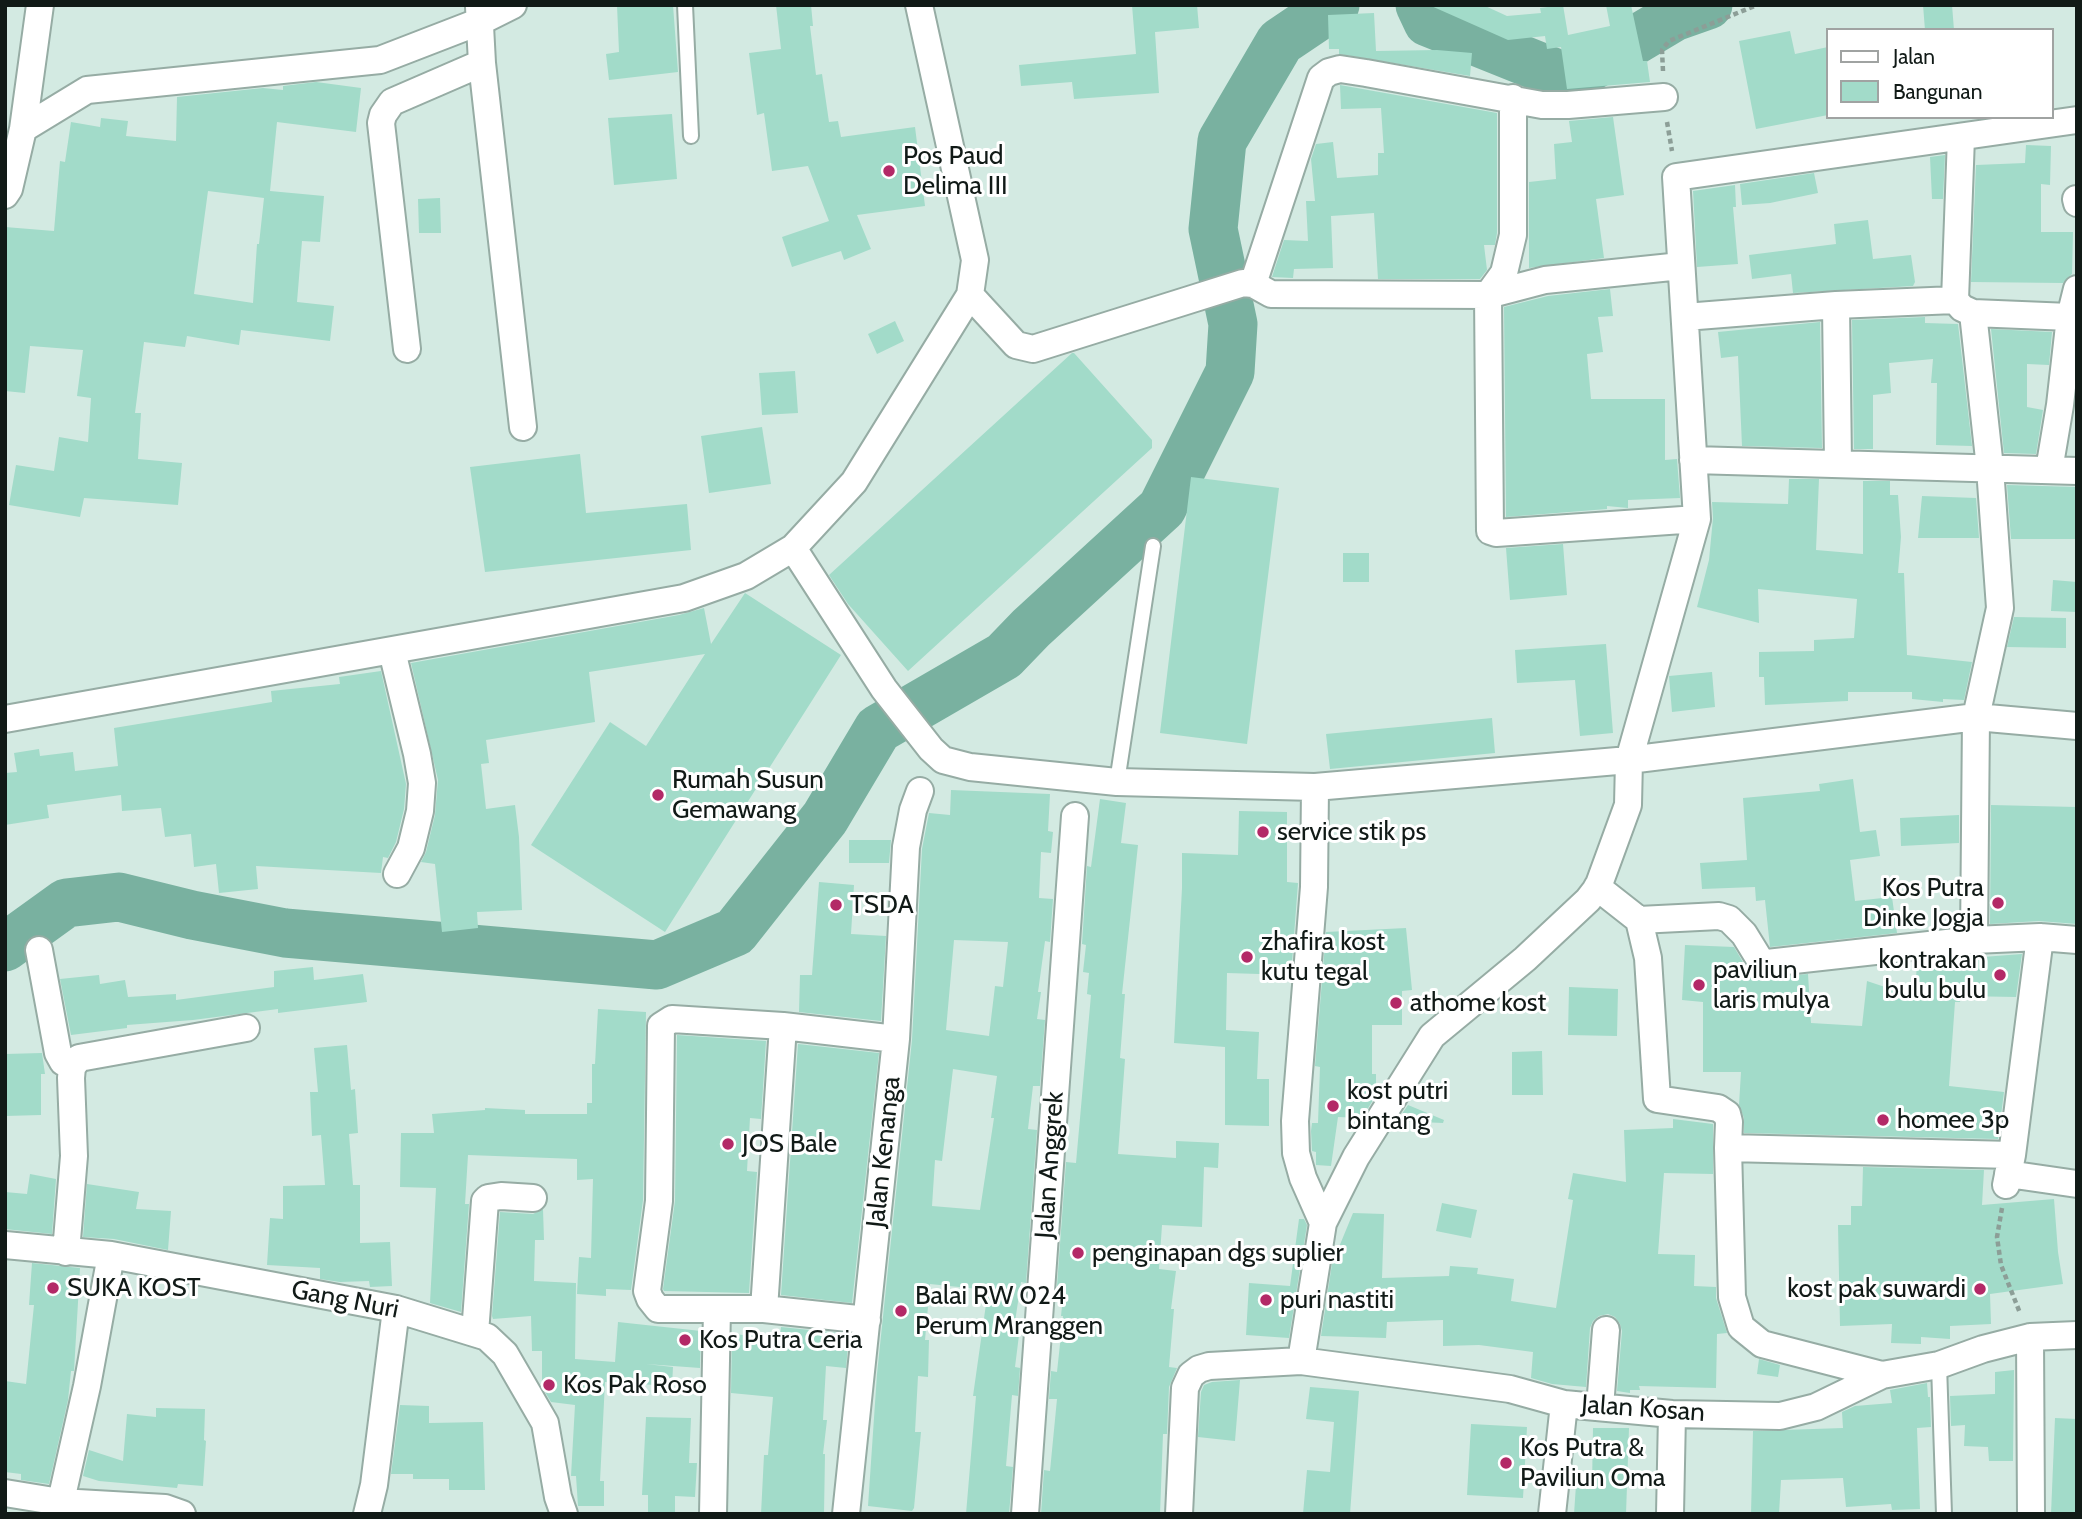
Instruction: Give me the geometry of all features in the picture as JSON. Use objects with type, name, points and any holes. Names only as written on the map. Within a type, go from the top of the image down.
[{"type":"street","points":[[5,195],[9,189],[23,129],[40,5]]},
{"type":"street","points":[[23,129],[87,90],[380,60],[480,13],[513,5]]},
{"type":"street","points":[[5,719],[684,598],[746,576],[793,548],[854,482],[970,295],[975,260],[919,5]]},
{"type":"street","points":[[480,13],[482,63],[523,427]]},
{"type":"street","points":[[407,349],[381,123],[383,115],[392,102],[482,63]]},
{"type":"street","points":[[1246,284],[1321,78],[1329,72],[1340,69],[1542,105],[1664,97]]},
{"type":"street","points":[[1513,98],[1513,235],[1504,273],[1488,295],[1490,531],[1496,533],[1697,519]]},
{"type":"street","points":[[1301,1361],[1322,1223],[1356,1157],[1432,1035],[1525,959],[1588,900],[1597,887],[1628,805],[1629,760],[1697,519],[1676,177],[2077,120]]},
{"type":"street","points":[[1961,136],[1964,306],[1990,468],[2000,608],[1976,717],[1975,940]]},
{"type":"street","points":[[970,295],[1016,345],[1034,349],[1199,296],[1246,284],[1272,295],[1488,295],[1545,280],[1681,266]]},
{"type":"street","points":[[2049,470],[2070,317],[2077,289]]},
{"type":"street","points":[[1836,305],[1838,464]]},
{"type":"street","points":[[1685,317],[1836,305],[1964,306],[2070,317]]},
{"type":"street","points":[[1693,460],[2077,471]]},
{"type":"street","points":[[793,548],[884,689],[931,748],[943,760],[970,767],[1117,782],[1315,787],[1629,760],[1976,717],[2077,726]]},
{"type":"street","points":[[392,651],[418,754],[422,783],[420,811],[411,848],[397,874]]},
{"type":"street","points":[[1315,787],[1314,887],[1295,1121],[1296,1153],[1303,1178],[1322,1223]]},
{"type":"street","name":"Jalan Kenanga","points":[[846,1514],[896,1038],[906,847],[913,810],[920,792]]},
{"type":"street","name":"Jalan Anggrek","points":[[1025,1514],[1075,816]]},
{"type":"street","points":[[1597,887],[1639,920],[1648,958],[1657,1099],[1718,1108],[1727,1114],[1732,1297],[1741,1327],[1762,1344],[1882,1375]]},
{"type":"street","points":[[1639,920],[1718,916],[1729,919],[1744,934],[1759,960],[1767,963],[1975,940],[2040,937],[2077,940]]},
{"type":"street","points":[[2008,1171],[2040,937]]},
{"type":"street","points":[[39,950],[58,1053],[63,1062],[72,1067]]},
{"type":"street","points":[[867,1320],[764,1309],[658,1309],[650,1299],[647,1291],[659,1201],[661,1026],[672,1019],[783,1026],[896,1038]]},
{"type":"street","points":[[764,1309],[783,1026]]},
{"type":"street","points":[[66,1252],[74,1156],[72,1067],[79,1058],[246,1028]]},
{"type":"street","points":[[1728,1148],[2008,1171],[2077,1184]]},
{"type":"street","points":[[475,1333],[485,1201],[501,1196],[533,1198]]},
{"type":"street","name":"Gang Nuri","points":[[5,1245],[111,1255],[396,1309],[487,1337],[505,1354],[545,1423],[558,1497],[564,1514]]},
{"type":"street","points":[[60,1508],[87,1386],[111,1255]]},
{"type":"street","points":[[367,1514],[374,1485],[396,1309]]},
{"type":"street","points":[[713,1514],[717,1309]]},
{"type":"street","points":[[1600,1407],[1606,1330]]},
{"type":"street","name":"Jalan Kosan","points":[[1179,1514],[1185,1388],[1191,1375],[1209,1366],[1301,1361],[1510,1389],[1564,1404],[1672,1414],[1780,1416],[1816,1407],[1882,1375],[1939,1365],[1983,1349],[2030,1337],[2077,1335]]},
{"type":"street","points":[[2030,1337],[2031,1514]]},
{"type":"street","points":[[1552,1514],[1564,1404]]},
{"type":"street","points":[[1670,1514],[1672,1414]]},
{"type":"street","points":[[5,1493],[60,1508],[165,1508],[182,1514]]},
{"type":"lane","points":[[685,5],[691,136]]},
{"type":"lane","points":[[1117,782],[1153,546]]},
{"type":"lane","points":[[1939,1365],[1944,1514]]},
{"type":"path","points":[[1676,177],[1664,97],[1664,45],[1757,5]]},
{"type":"path","points":[[2008,1171],[1997,1237],[2000,1265],[2030,1337]]},
{"type":"building","points":[[617,5],[673,5],[678,72],[609,80],[606,54],[619,52]]},
{"type":"building","points":[[776,5],[811,5],[813,26],[810,26],[816,75],[822,74],[829,122],[838,121],[841,137],[915,127],[925,206],[857,215],[871,249],[844,260],[841,251],[792,267],[782,237],[829,221],[808,166],[772,171],[764,113],[757,115],[749,53],[781,49]]},
{"type":"building","points":[[1132,5],[1197,5],[1199,28],[1155,32],[1159,93],[1074,99],[1072,82],[1021,86],[1019,65],[1136,54]]},
{"type":"building","points":[[1429,5],[1483,5],[1507,16],[1541,13],[1540,8],[1563,5],[1568,35],[1610,26],[1606,5],[1631,5],[1643,61],[1647,61],[1650,82],[1567,89],[1561,47],[1547,49],[1545,36],[1508,40]]},
{"type":"building","points":[[1923,5],[1952,5],[1954,28],[1925,28]]},
{"type":"building","points":[[1374,13],[1376,51],[1437,50],[1472,53],[1470,76],[1339,54],[1339,49],[1329,49],[1328,15]]},
{"type":"building","points":[[1790,31],[1795,54],[1826,47],[1826,115],[1756,129],[1739,41]]},
{"type":"building","points":[[316,82],[361,88],[356,132],[277,122],[270,191],[324,196],[320,242],[302,241],[297,302],[334,306],[330,341],[241,330],[239,345],[187,336],[185,347],[144,342],[135,413],[141,413],[138,459],[182,463],[178,505],[84,498],[80,517],[9,505],[16,465],[54,471],[59,437],[88,442],[91,398],[77,396],[83,350],[30,346],[25,393],[5,391],[5,227],[54,231],[60,161],[65,162],[71,122],[100,127],[101,118],[128,121],[126,136],[176,141],[177,97],[263,88],[283,90],[283,86]],"holes":[[[208,191],[264,198],[257,244],[253,303],[194,294]]]},
{"type":"building","points":[[1340,85],[1497,113],[1497,233],[1495,245],[1484,245],[1487,270],[1480,279],[1378,279],[1374,213],[1331,216],[1333,268],[1294,269],[1293,278],[1272,277],[1284,240],[1308,241],[1306,201],[1315,201],[1311,159],[1316,144],[1333,142],[1337,178],[1378,175],[1378,153],[1384,153],[1381,108],[1341,109]]},
{"type":"building","points":[[672,114],[677,179],[614,185],[608,118]]},
{"type":"building","points":[[1613,117],[1624,195],[1596,199],[1604,258],[1529,268],[1529,182],[1556,179],[1554,144],[1572,142],[1569,121]]},
{"type":"building","points":[[2026,145],[2051,146],[2050,185],[2041,184],[2041,232],[2073,232],[2072,274],[2063,283],[1971,282],[1976,165],[2025,163]]},
{"type":"building","points":[[1945,155],[1943,199],[1932,199],[1930,157]]},
{"type":"building","points":[[1814,173],[1818,193],[1770,203],[1742,205],[1740,184]]},
{"type":"building","points":[[1735,185],[1736,207],[1733,207],[1738,264],[1697,267],[1693,191]]},
{"type":"building","points":[[440,198],[441,233],[419,233],[418,199]]},
{"type":"building","points":[[1868,220],[1873,259],[1911,255],[1915,282],[1913,286],[1793,293],[1791,274],[1752,279],[1749,255],[1836,244],[1834,224]]},
{"type":"building","points":[[1610,289],[1613,316],[1598,317],[1603,352],[1587,354],[1591,399],[1665,399],[1665,460],[1677,459],[1680,498],[1628,500],[1628,508],[1607,506],[1607,509],[1506,517],[1504,307],[1548,296]]},
{"type":"building","points":[[1925,317],[1925,323],[1958,324],[1972,446],[1936,445],[1937,383],[1931,383],[1933,359],[1889,363],[1891,393],[1873,395],[1873,449],[1854,449],[1852,320]]},
{"type":"building","points":[[895,321],[904,341],[877,354],[868,334]]},
{"type":"building","points":[[1820,322],[1822,448],[1742,446],[1738,356],[1721,358],[1718,332]]},
{"type":"building","points":[[1991,329],[2052,332],[2049,365],[2027,364],[2027,407],[2043,410],[2036,454],[2004,453]]},
{"type":"building","points":[[1072,353],[1152,440],[1152,448],[908,671],[848,604],[829,575]]},
{"type":"building","points":[[795,371],[798,413],[762,415],[759,373]]},
{"type":"building","points":[[762,427],[771,484],[709,493],[701,436]]},
{"type":"building","points":[[580,454],[586,513],[687,504],[691,550],[485,572],[470,467]]},
{"type":"building","points":[[1191,477],[1279,488],[1247,744],[1160,733]]},
{"type":"building","points":[[1789,479],[1819,479],[1816,550],[1863,554],[1863,481],[1890,481],[1890,495],[1898,495],[1901,537],[1898,573],[1904,573],[1907,655],[1972,662],[1964,700],[1943,699],[1943,702],[1912,699],[1912,692],[1848,692],[1848,701],[1765,705],[1764,677],[1759,677],[1759,652],[1814,651],[1814,640],[1854,638],[1857,599],[1758,589],[1759,623],[1697,607],[1709,560],[1712,502],[1788,504]]},
{"type":"building","points":[[2007,485],[2077,487],[2077,539],[2011,539]]},
{"type":"building","points":[[1922,496],[1976,498],[1979,538],[1918,538]]},
{"type":"building","points":[[1563,544],[1567,595],[1510,600],[1506,548]]},
{"type":"building","points":[[1343,553],[1369,553],[1369,582],[1343,582]]},
{"type":"building","points":[[2053,580],[2077,582],[2077,612],[2051,611]]},
{"type":"building","points":[[745,593],[841,655],[665,932],[531,845],[610,722],[646,746],[705,654],[589,672],[595,722],[486,740],[489,763],[481,764],[486,809],[515,805],[522,910],[477,912],[478,928],[442,932],[435,864],[421,862],[435,815],[438,780],[411,663],[679,615],[704,608],[711,644]]},
{"type":"building","points":[[2014,617],[2066,618],[2066,648],[2007,647]]},
{"type":"building","points":[[1606,644],[1613,733],[1580,736],[1575,680],[1517,683],[1515,650]]},
{"type":"building","points":[[381,671],[406,784],[404,809],[396,842],[388,858],[383,857],[381,873],[256,866],[258,889],[219,893],[216,864],[194,867],[191,834],[165,837],[161,808],[122,811],[121,795],[47,805],[49,818],[5,825],[5,773],[17,772],[14,753],[39,749],[40,756],[73,752],[75,771],[118,766],[114,728],[272,702],[271,691],[340,684],[339,677]]},
{"type":"building","points":[[1712,672],[1715,707],[1672,712],[1669,676]]},
{"type":"building","points":[[1492,718],[1495,753],[1330,769],[1326,734]]},
{"type":"building","points":[[1853,779],[1860,832],[1876,830],[1880,856],[1850,860],[1855,901],[1892,897],[1897,933],[1770,947],[1765,900],[1756,901],[1755,887],[1702,889],[1700,863],[1747,860],[1743,798],[1820,791],[1819,784]]},
{"type":"building","points":[[951,790],[1050,794],[1048,831],[1053,832],[1051,853],[1041,852],[1039,898],[1053,899],[1050,942],[1045,941],[1038,992],[1041,992],[1037,1019],[1045,1020],[1040,1086],[1033,1086],[1028,1129],[1037,1130],[1026,1283],[1021,1282],[1013,1335],[1019,1335],[1015,1367],[1020,1368],[1018,1396],[1012,1395],[1006,1466],[1013,1467],[1009,1514],[966,1514],[976,1396],[973,1396],[988,1290],[930,1284],[925,1340],[929,1340],[928,1377],[918,1376],[915,1432],[921,1432],[914,1508],[912,1511],[868,1506],[877,1374],[912,1040],[922,849],[929,813],[950,815]],"holes":[[[954,940],[1008,942],[1003,987],[995,986],[989,1036],[946,1030]],[[953,1069],[997,1076],[991,1118],[994,1118],[980,1210],[932,1206],[935,1160],[942,1161]]]},
{"type":"building","points":[[1100,799],[1126,803],[1121,843],[1138,845],[1122,994],[1125,994],[1120,1058],[1125,1059],[1118,1154],[1176,1158],[1176,1141],[1219,1143],[1218,1168],[1204,1167],[1202,1227],[1162,1225],[1159,1269],[1176,1271],[1171,1309],[1174,1309],[1169,1367],[1177,1368],[1169,1387],[1167,1434],[1163,1434],[1160,1514],[1041,1514],[1044,1470],[1050,1471],[1057,1399],[1049,1399],[1051,1371],[1057,1372],[1063,1316],[1064,1287],[1057,1286],[1066,1162],[1076,1163],[1091,995],[1087,994],[1089,973],[1083,972],[1086,945],[1082,944],[1087,866],[1091,867]]},
{"type":"building","points":[[1991,805],[2077,807],[2077,924],[2039,921],[1990,924]]},
{"type":"building","points":[[1239,811],[1287,812],[1287,882],[1298,883],[1291,975],[1227,973],[1226,1030],[1259,1032],[1257,1079],[1269,1079],[1269,1126],[1225,1125],[1225,1047],[1174,1043],[1182,853],[1238,855]]},
{"type":"building","points":[[1959,815],[1959,843],[1901,846],[1900,818]]},
{"type":"building","points":[[849,840],[891,840],[889,863],[849,863]]},
{"type":"building","points":[[819,882],[854,885],[851,934],[886,936],[881,1021],[799,1012],[800,975],[812,975]]},
{"type":"building","points":[[1406,928],[1412,990],[1402,991],[1402,1025],[1372,1025],[1372,1074],[1376,1074],[1378,1092],[1362,1118],[1338,1117],[1331,1166],[1316,1165],[1311,1131],[1312,1123],[1318,1123],[1320,1067],[1315,1066],[1326,932]]},
{"type":"building","points":[[1685,945],[1734,947],[1747,969],[1761,978],[1808,974],[1811,1023],[1862,1026],[1867,981],[1915,997],[1917,962],[2022,954],[2016,997],[1961,996],[1960,1002],[1955,1002],[1949,1086],[2004,1092],[1998,1139],[1744,1133],[1744,1118],[1739,1105],[1741,1072],[1703,1072],[1703,1002],[1682,1000]]},
{"type":"building","points":[[313,967],[314,980],[363,974],[367,1002],[278,1013],[278,1009],[127,1025],[127,1028],[71,1035],[60,979],[99,975],[100,984],[125,980],[128,997],[176,994],[176,1000],[274,987],[274,971]]},
{"type":"building","points":[[1569,987],[1618,989],[1617,1036],[1568,1035]]},
{"type":"building","points":[[598,1009],[646,1012],[643,1200],[631,1290],[606,1289],[606,1296],[577,1294],[579,1257],[591,1258],[593,1179],[577,1180],[577,1159],[468,1155],[465,1204],[469,1204],[461,1312],[430,1303],[436,1188],[400,1187],[401,1133],[434,1133],[432,1114],[485,1108],[525,1110],[525,1114],[587,1114],[587,1103],[592,1103],[592,1064],[595,1064]]},
{"type":"building","points":[[677,1035],[766,1041],[761,1119],[750,1118],[747,1171],[757,1172],[749,1293],[663,1289],[675,1201]]},
{"type":"building","points":[[798,1044],[879,1053],[852,1303],[781,1295]]},
{"type":"building","points":[[347,1045],[351,1090],[355,1089],[358,1133],[349,1134],[353,1185],[360,1185],[360,1243],[390,1242],[392,1286],[370,1287],[369,1281],[340,1282],[320,1279],[320,1268],[267,1265],[270,1218],[283,1219],[283,1186],[325,1185],[321,1135],[312,1136],[310,1092],[318,1092],[314,1048]]},
{"type":"building","points":[[1542,1051],[1543,1095],[1512,1095],[1512,1052]]},
{"type":"building","points":[[42,1053],[45,1074],[41,1074],[41,1115],[5,1116],[5,1054]]},
{"type":"building","points":[[1408,1105],[1444,1120],[1443,1123],[1397,1121]]},
{"type":"building","points":[[1673,1119],[1713,1124],[1713,1174],[1664,1173],[1658,1254],[1695,1255],[1694,1286],[1716,1287],[1716,1298],[1727,1333],[1717,1334],[1716,1388],[1639,1386],[1640,1390],[1630,1390],[1630,1393],[1617,1391],[1622,1331],[1615,1317],[1608,1314],[1599,1316],[1590,1328],[1586,1387],[1552,1384],[1531,1378],[1533,1352],[1479,1345],[1443,1346],[1443,1320],[1387,1322],[1386,1338],[1321,1336],[1332,1264],[1353,1213],[1384,1214],[1382,1278],[1449,1276],[1450,1266],[1478,1268],[1477,1274],[1514,1279],[1511,1301],[1556,1308],[1573,1200],[1568,1199],[1573,1173],[1626,1182],[1624,1130],[1673,1128]]},
{"type":"building","points":[[1863,1167],[1984,1170],[1982,1205],[2054,1199],[2063,1284],[1990,1294],[1991,1324],[1950,1326],[1950,1339],[1921,1337],[1921,1344],[1891,1343],[1892,1324],[1840,1326],[1838,1225],[1851,1225],[1851,1206],[1862,1206]]},
{"type":"building","points":[[30,1174],[56,1179],[52,1234],[5,1229],[5,1192],[27,1194]]},
{"type":"building","points":[[87,1184],[139,1192],[136,1209],[171,1211],[168,1250],[114,1239],[83,1237]]},
{"type":"building","points":[[1442,1203],[1477,1210],[1471,1238],[1436,1231]]},
{"type":"building","points":[[543,1209],[544,1240],[535,1240],[534,1281],[576,1283],[575,1359],[615,1362],[618,1322],[701,1331],[700,1368],[646,1364],[673,1367],[672,1386],[605,1382],[600,1481],[604,1481],[604,1506],[578,1506],[576,1476],[571,1476],[575,1405],[551,1402],[542,1387],[542,1351],[532,1351],[531,1316],[493,1319],[492,1316],[500,1212],[533,1214]]},
{"type":"building","name":"puri nastiti","points":[[1299,1219],[1304,1219],[1307,1225],[1289,1338],[1246,1335],[1249,1283],[1290,1286]]},
{"type":"building","points":[[32,1263],[80,1268],[74,1371],[71,1371],[68,1400],[49,1484],[21,1480],[21,1474],[5,1472],[5,1381],[26,1384],[34,1305],[29,1305]]},
{"type":"building","points":[[781,1327],[849,1334],[846,1368],[826,1366],[823,1420],[827,1420],[823,1454],[824,1514],[761,1514],[764,1455],[768,1455],[773,1397],[731,1393],[732,1334],[780,1338]]},
{"type":"building","points":[[1759,1359],[1780,1365],[1778,1377],[1757,1374]]},
{"type":"building","points":[[2014,1370],[2013,1461],[1989,1461],[1988,1447],[1964,1446],[1965,1425],[1951,1426],[1950,1396],[1995,1394],[1995,1372]]},
{"type":"building","points":[[1240,1380],[1235,1441],[1198,1437],[1201,1392],[1204,1385]]},
{"type":"building","points":[[1927,1383],[1931,1427],[1917,1428],[1920,1509],[1892,1510],[1891,1504],[1846,1507],[1843,1478],[1781,1480],[1779,1514],[1751,1514],[1753,1431],[1843,1428],[1842,1412],[1855,1406],[1892,1403],[1890,1390]]},
{"type":"building","points":[[1310,1387],[1359,1391],[1350,1514],[1303,1514],[1307,1470],[1330,1472],[1334,1422],[1306,1419]]},
{"type":"building","points":[[400,1405],[429,1406],[429,1423],[483,1422],[485,1490],[449,1490],[449,1479],[413,1479],[413,1474],[391,1474]]},
{"type":"building","points":[[156,1408],[205,1409],[203,1486],[178,1484],[177,1488],[99,1481],[83,1476],[89,1450],[123,1461],[127,1414],[156,1417]]},
{"type":"building","points":[[646,1417],[691,1418],[689,1463],[697,1463],[695,1497],[675,1496],[675,1514],[648,1514],[648,1495],[642,1495]]},
{"type":"building","points":[[2055,1418],[2077,1419],[2075,1514],[2051,1514]]},
{"type":"building","points":[[1471,1424],[1527,1427],[1523,1498],[1467,1495]]},
{"type":"building","points":[[1593,1428],[1629,1428],[1626,1514],[1574,1514],[1576,1485],[1592,1486]]},
{"type":"waterway","points":[[5,947],[66,903],[119,897],[192,915],[285,933],[657,965],[735,932],[825,818],[878,729],[1004,656],[1162,508],[1230,372],[1233,324],[1213,229],[1222,141],[1280,42],[1335,5]]},
{"type":"waterway","points":[[1420,5],[1428,22],[1570,79],[1674,17],[1708,5]]},
{"type":"place","name":"Pos Paud Delima III","points":[[889,171]]},
{"type":"place","name":"Rumah Susun Gemawang","points":[[658,795]]},
{"type":"place","name":"service stik ps","points":[[1263,832]]},
{"type":"place","name":"Kos Putra Dinke Jogja","points":[[1998,903]]},
{"type":"place","name":"TSDA","points":[[836,905]]},
{"type":"place","name":"zhafira kost kutu tegal","points":[[1247,957]]},
{"type":"place","name":"kontrakan bulu bulu","points":[[2000,975]]},
{"type":"place","name":"paviliun laris mulya","points":[[1699,985]]},
{"type":"place","name":"athome kost","points":[[1396,1003]]},
{"type":"place","name":"kost putri bintang","points":[[1333,1106]]},
{"type":"place","name":"homee 3p","points":[[1883,1120]]},
{"type":"place","name":"JOS Bale","points":[[728,1144]]},
{"type":"place","name":"penginapan dgs suplier","points":[[1078,1253]]},
{"type":"place","name":"SUKA KOST","points":[[53,1288]]},
{"type":"place","name":"kost pak suwardi","points":[[1980,1289]]},
{"type":"place","name":"puri nastiti","points":[[1266,1300]]},
{"type":"place","name":"Balai RW 024 Perum Mranggen","points":[[901,1311]]},
{"type":"place","name":"Kos Putra Ceria","points":[[685,1340]]},
{"type":"place","name":"Kos Pak Roso","points":[[549,1385]]},
{"type":"place","name":"Kos Putra & Paviliun Oma","points":[[1506,1463]]}]
